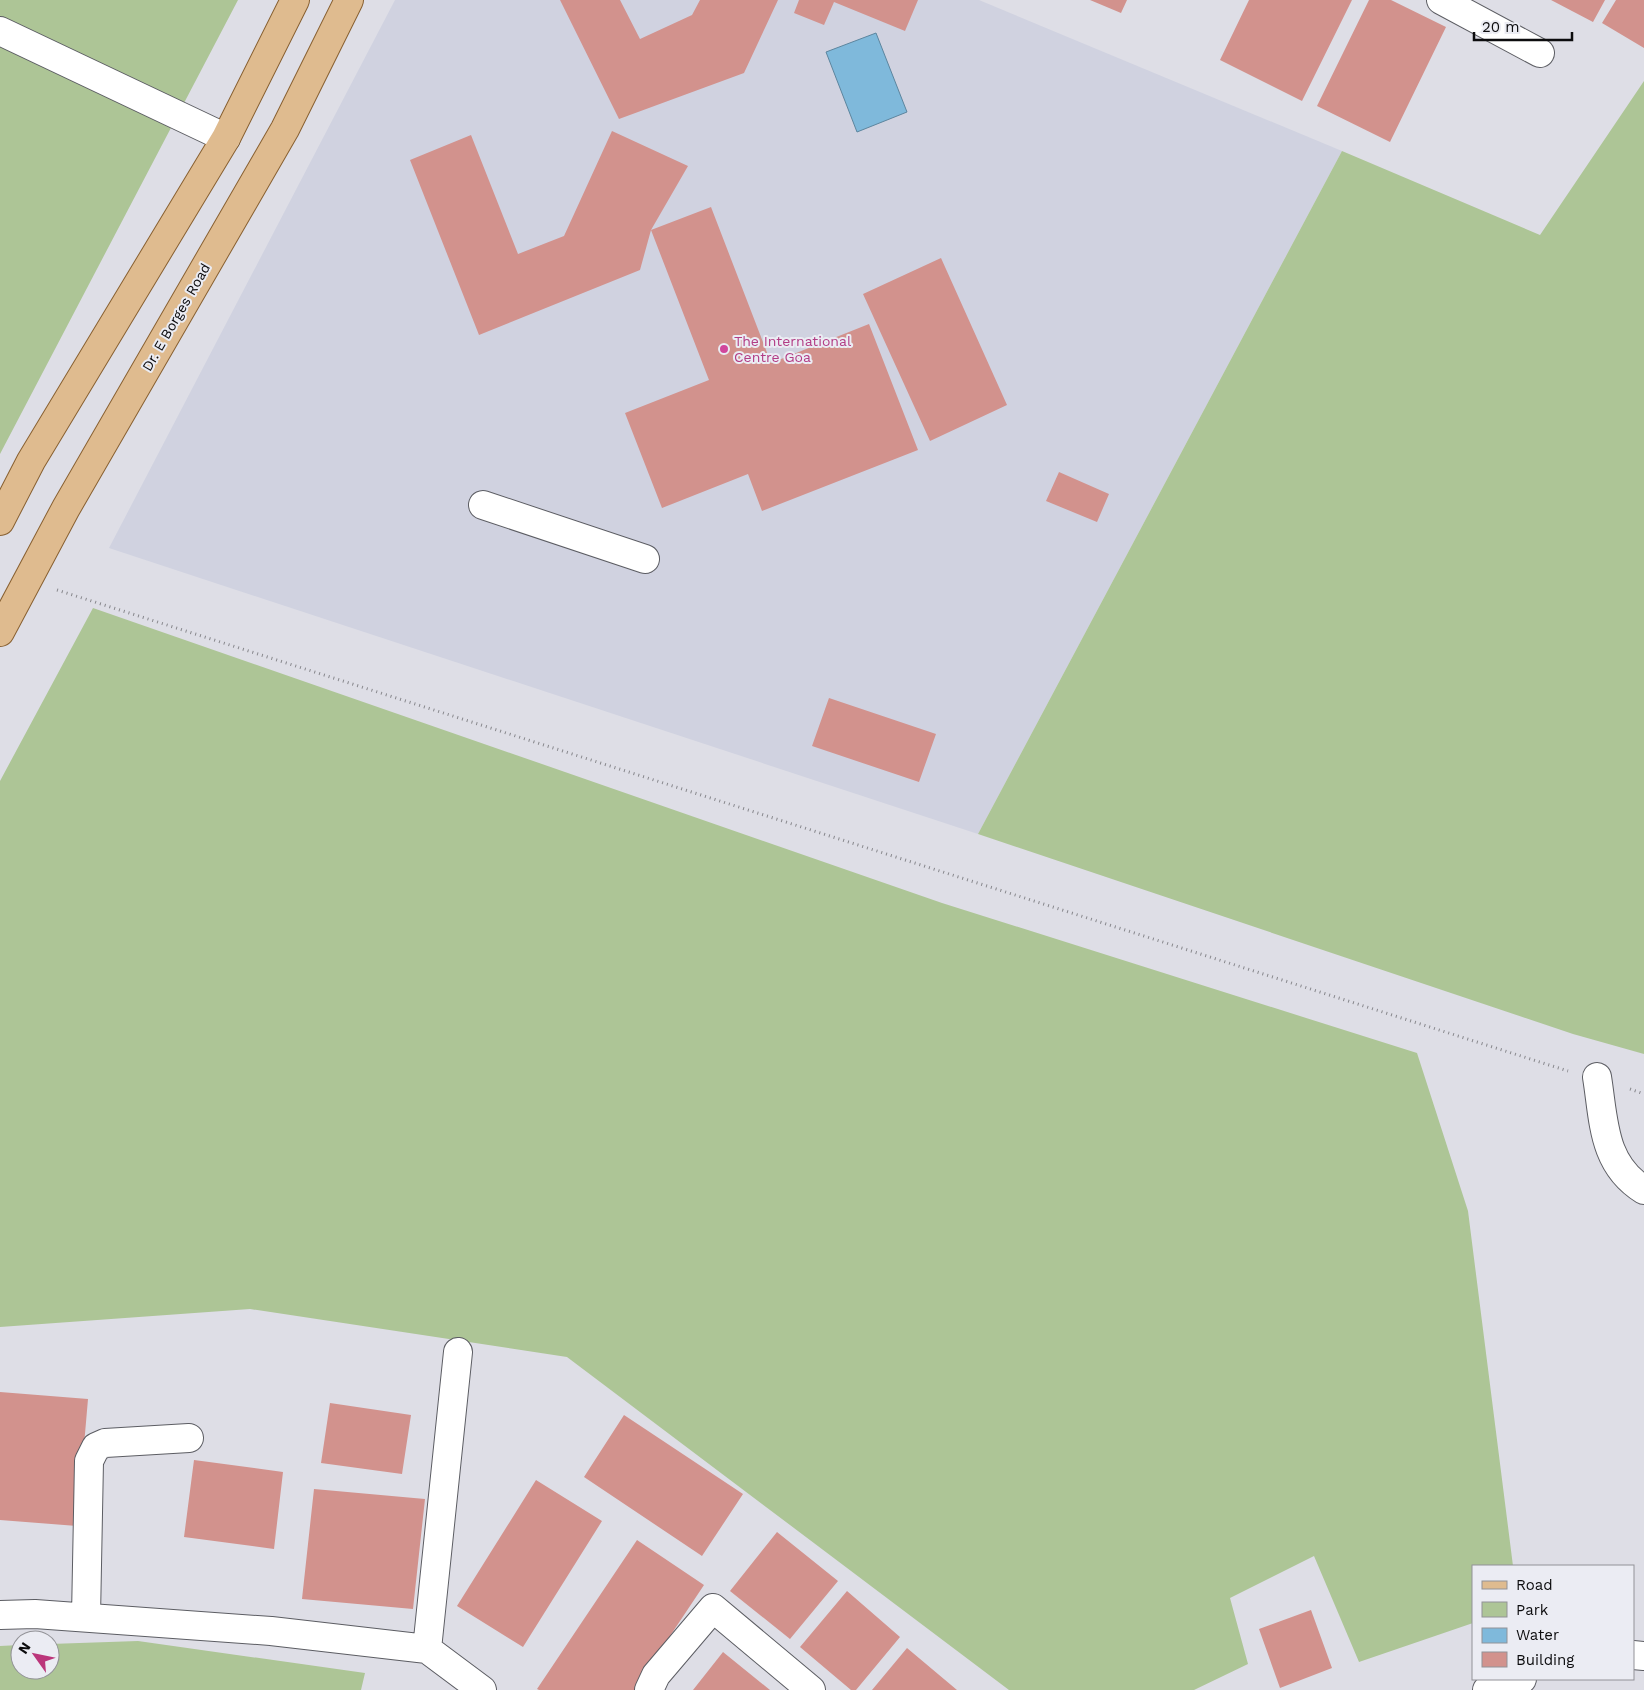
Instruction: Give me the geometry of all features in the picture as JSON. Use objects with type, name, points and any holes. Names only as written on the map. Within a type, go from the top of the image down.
[{"type":"main road","points":[[0,521],[31,461],[226,138],[295,0]]},
{"type":"main road","name":"Dr. E Borges Road","points":[[0,632],[66,508],[285,129],[349,0]]},
{"type":"street","points":[[1457,4],[1540,53]]},
{"type":"street","points":[[0,31],[226,138]]},
{"type":"street","points":[[483,504],[645,559]]},
{"type":"street","points":[[1597,1077],[1608,1144],[1616,1164],[1636,1185],[1644,1190]]},
{"type":"street","points":[[427,1649],[458,1352]]},
{"type":"street","points":[[86,1618],[89,1461],[96,1447],[105,1443],[189,1438]]},
{"type":"street","points":[[649,1690],[656,1675],[713,1608],[810,1690]]},
{"type":"street","points":[[0,1615],[34,1614],[271,1631],[427,1649],[482,1690]]},
{"type":"street","points":[[1487,1690],[1519,1680]]},
{"type":"path","points":[[28,580],[1565,1070],[1597,1077],[1644,1094]]},
{"type":"shaded area","name":"The International Centre Goa","points":[[395,0],[979,0],[1342,151],[978,834],[109,548]]},
{"type":"green space","points":[[0,0],[238,0],[0,454]]},
{"type":"green space","points":[[1644,81],[1644,1054],[1573,1034],[978,834],[1342,151],[1540,235]]},
{"type":"green space","points":[[93,608],[942,903],[1417,1053],[1468,1211],[1513,1565],[1472,1565],[1472,1623],[1359,1662],[1314,1556],[1230,1598],[1248,1664],[1194,1690],[1009,1690],[567,1357],[250,1309],[0,1327],[0,781]]},
{"type":"green space","points":[[138,1641],[365,1673],[361,1690],[0,1690],[0,1646],[10,1646],[10,1680],[60,1680],[60,1644]]},
{"type":"water","points":[[876,33],[907,112],[857,132],[826,52]]},
{"type":"building","points":[[560,0],[620,0],[640,39],[692,15],[700,0],[778,0],[744,73],[619,119]]},
{"type":"building","points":[[799,0],[918,0],[905,31],[834,2],[824,25],[794,13]]},
{"type":"building","points":[[1090,0],[1127,0],[1121,13]]},
{"type":"building","points":[[1249,0],[1352,0],[1302,101],[1220,60]]},
{"type":"building","points":[[1369,0],[1391,0],[1446,27],[1390,142],[1317,106]]},
{"type":"building","points":[[1551,0],[1605,0],[1593,22]]},
{"type":"building","points":[[1616,0],[1644,0],[1644,48],[1602,23]]},
{"type":"building","points":[[612,131],[688,166],[651,230],[640,270],[479,335],[410,160],[471,135],[518,254],[564,236]]},
{"type":"building","points":[[711,207],[771,363],[869,324],[918,450],[762,511],[748,474],[662,508],[625,413],[709,380],[651,230]]},
{"type":"building","points":[[941,258],[1007,405],[930,441],[863,294]]},
{"type":"building","points":[[1059,472],[1109,494],[1097,522],[1046,501]]},
{"type":"building","points":[[829,698],[936,734],[919,782],[812,746]]},
{"type":"building","points":[[0,1392],[88,1399],[77,1526],[0,1520]]},
{"type":"building","points":[[330,1403],[411,1415],[402,1474],[321,1463]]},
{"type":"building","points":[[624,1415],[743,1494],[702,1556],[584,1477]]},
{"type":"building","points":[[194,1460],[283,1472],[274,1549],[184,1537]]},
{"type":"building","points":[[536,1480],[602,1521],[523,1647],[457,1606]]},
{"type":"building","points":[[314,1489],[425,1499],[413,1609],[302,1599]]},
{"type":"building","points":[[777,1532],[838,1581],[790,1639],[730,1591]]},
{"type":"building","points":[[637,1540],[704,1585],[634,1690],[537,1689]]},
{"type":"building","points":[[847,1591],[900,1637],[856,1690],[851,1690],[800,1647]]},
{"type":"building","points":[[1311,1610],[1332,1668],[1280,1688],[1259,1629]]},
{"type":"building","points":[[907,1648],[957,1690],[872,1690]]},
{"type":"building","points":[[723,1652],[770,1690],[693,1690]]},
{"type":"place","name":"The International Centre Goa","points":[[724,349]]}]
